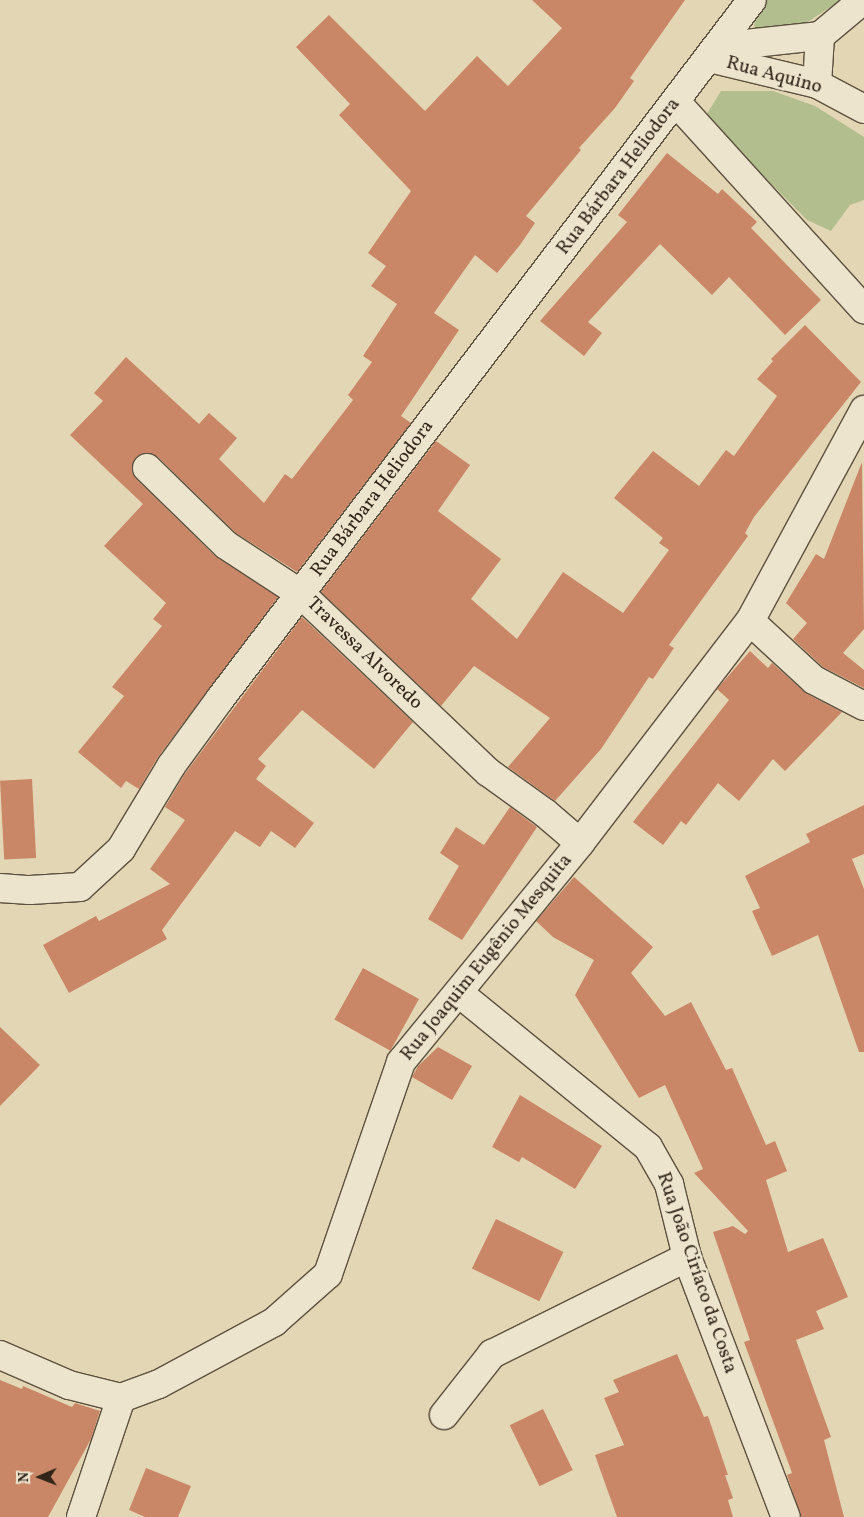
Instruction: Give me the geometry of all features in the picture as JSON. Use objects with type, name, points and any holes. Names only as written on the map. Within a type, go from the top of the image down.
[{"type":"street","name":"Rua Bárbara Heliodora","points":[[0,888],[30,890],[80,886],[121,849],[171,766],[714,53],[752,0]]},
{"type":"street","points":[[714,53],[820,36],[862,0]]},
{"type":"street","points":[[817,84],[820,36]]},
{"type":"street","name":"Rua Aquino","points":[[714,53],[817,84],[864,109]]},
{"type":"street","points":[[676,102],[864,310]]},
{"type":"street","name":"Rua Joaquim Eugênio Mesquita","points":[[121,1398],[159,1384],[274,1322],[328,1274],[401,1062],[580,843],[750,621],[864,410]]},
{"type":"street","name":"Travessa Alvoredo","points":[[147,468],[226,545],[301,594],[488,772],[545,813],[580,843]]},
{"type":"street","points":[[750,621],[814,680],[864,706]]},
{"type":"street","name":"Rua João Ciríaco da Costa","points":[[459,993],[648,1147],[669,1184],[687,1256],[786,1517]]},
{"type":"street","points":[[444,1415],[492,1354],[687,1256]]},
{"type":"street","points":[[0,1355],[69,1385],[121,1398],[81,1517]]},
{"type":"green space","points":[[767,0],[841,0],[797,29],[758,41],[754,24]]},
{"type":"green space","points":[[721,91],[773,91],[815,106],[864,137],[864,200],[850,205],[831,231],[807,220],[705,117]]},
{"type":"building","points":[[532,0],[685,0],[630,78],[634,81],[615,108],[579,148],[581,150],[526,216],[535,223],[520,245],[497,273],[475,255],[434,313],[459,330],[401,416],[411,423],[297,572],[236,533],[158,457],[143,453],[136,457],[132,472],[136,479],[215,556],[278,597],[158,757],[139,789],[126,781],[121,788],[78,752],[124,696],[112,687],[162,626],[153,619],[166,603],[104,546],[143,504],[70,435],[103,401],[94,393],[126,357],[199,424],[209,413],[237,438],[219,459],[264,503],[285,474],[292,479],[353,400],[348,395],[372,362],[363,356],[397,304],[371,286],[386,266],[368,253],[411,191],[339,115],[350,104],[296,47],[329,15],[425,111],[477,56],[508,86],[562,28]]},
{"type":"building","points":[[667,153],[718,194],[722,189],[757,222],[751,228],[821,300],[785,335],[729,277],[712,295],[660,244],[588,322],[602,333],[584,356],[540,321],[627,222],[618,215]]},
{"type":"building","points":[[805,325],[861,382],[754,517],[745,533],[748,536],[669,645],[674,648],[653,679],[649,677],[601,749],[555,801],[508,767],[550,718],[474,666],[441,706],[321,592],[436,441],[470,465],[438,511],[501,559],[471,599],[517,639],[563,572],[623,613],[669,550],[659,543],[663,538],[614,498],[653,451],[699,486],[726,450],[734,456],[777,396],[757,379],[773,361],[771,359]]},
{"type":"building","points":[[862,462],[864,629],[843,653],[864,670],[864,688],[823,667],[793,639],[807,623],[786,603],[816,554],[824,559]]},
{"type":"building","points":[[302,617],[413,722],[374,769],[302,710],[258,759],[266,766],[256,779],[314,823],[295,848],[271,831],[260,847],[235,831],[162,930],[167,939],[69,993],[43,945],[96,916],[99,921],[170,884],[150,869],[185,820],[165,807],[184,775]]},
{"type":"building","points":[[750,651],[768,668],[772,663],[807,694],[842,712],[785,771],[773,759],[739,801],[718,783],[686,825],[681,821],[663,845],[633,822],[729,700],[717,689]]},
{"type":"building","points":[[32,779],[36,858],[4,860],[0,781]]},
{"type":"building","points":[[864,805],[864,854],[852,859],[864,889],[864,1052],[859,1052],[818,935],[772,956],[752,911],[760,908],[745,876],[810,842],[806,834]]},
{"type":"building","points":[[510,807],[537,827],[462,940],[428,919],[459,866],[440,853],[456,827],[484,845]]},
{"type":"building","points":[[574,877],[653,947],[631,973],[665,1016],[691,1002],[726,1070],[732,1068],[766,1145],[775,1141],[787,1171],[766,1180],[788,1252],[823,1238],[848,1297],[816,1311],[824,1329],[796,1340],[831,1437],[824,1440],[844,1517],[801,1517],[787,1475],[792,1473],[744,1342],[750,1340],[713,1232],[733,1226],[745,1234],[748,1231],[694,1173],[703,1169],[665,1085],[639,1098],[575,995],[594,960],[553,937],[536,921]]},
{"type":"building","points":[[363,968],[419,999],[390,1051],[334,1020]]},
{"type":"building","points":[[0,1027],[40,1065],[0,1106]]},
{"type":"building","points":[[438,1047],[472,1066],[452,1100],[412,1077],[418,1066]]},
{"type":"building","points":[[520,1095],[602,1146],[575,1189],[522,1157],[519,1162],[492,1147]]},
{"type":"building","points":[[496,1219],[563,1252],[539,1301],[472,1268]]},
{"type":"building","points":[[677,1354],[704,1417],[708,1416],[728,1475],[725,1475],[733,1498],[728,1500],[733,1517],[617,1517],[595,1455],[624,1445],[604,1398],[619,1392],[613,1380]]},
{"type":"building","points":[[0,1380],[22,1389],[23,1386],[72,1407],[75,1403],[100,1411],[91,1439],[48,1517],[0,1517]]},
{"type":"building","points":[[543,1409],[573,1470],[540,1486],[510,1425]]},
{"type":"building","points":[[146,1468],[191,1486],[178,1517],[145,1517],[129,1510]]}]
